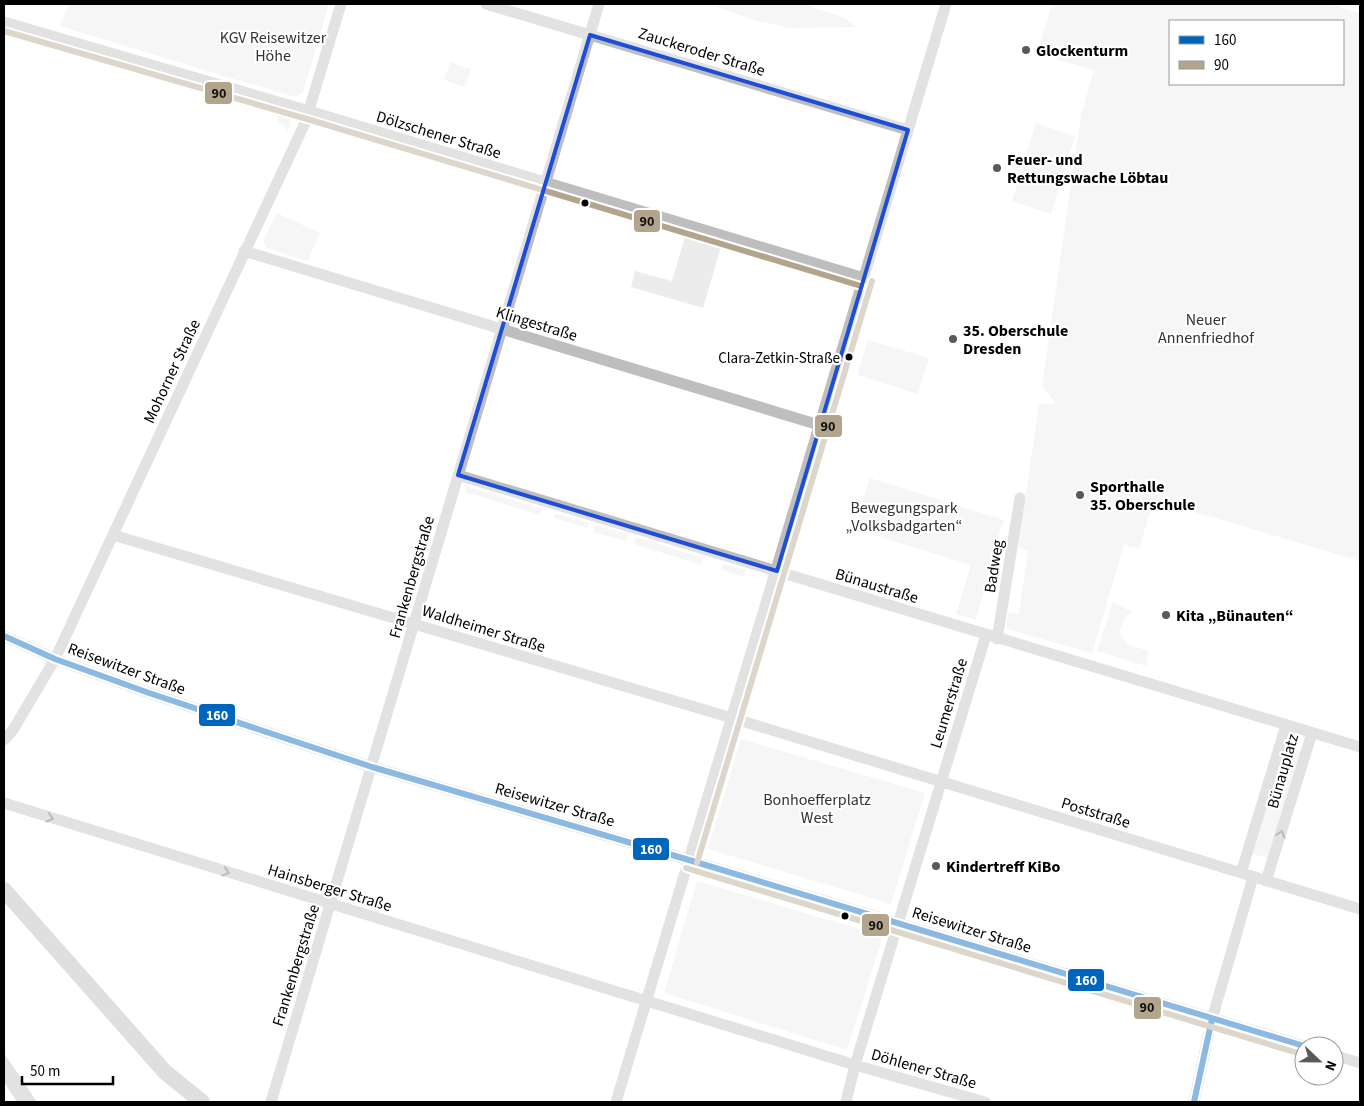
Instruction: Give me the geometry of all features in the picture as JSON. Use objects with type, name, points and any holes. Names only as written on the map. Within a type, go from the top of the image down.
[{"type":"main road","points":[[4,890],[165,1072],[202,1102]]},
{"type":"street","name":"Mohorner Straße","points":[[4,740],[13,730],[55,659],[309,111],[342,4]]},
{"type":"street","name":"Zauckeroder Straße","points":[[486,4],[908,130]]},
{"type":"street","name":"Frankenbergstraße","points":[[270,1102],[415,624],[599,4]]},
{"type":"street","points":[[616,1102],[777,572],[946,4]]},
{"type":"street","name":"Dölzschener Straße","points":[[4,22],[309,111],[864,278]]},
{"type":"street","name":"Klingestraße","points":[[244,251],[820,425]]},
{"type":"street","name":"Bünaustraße","points":[[458,475],[1286,725]]},
{"type":"street","name":"Badweg","points":[[997,638],[1020,498]]},
{"type":"street","name":"Waldheimer Straße","points":[[113,535],[941,781]]},
{"type":"street","name":"Leumerstraße","points":[[846,1102],[855,1065],[986,635]]},
{"type":"street","name":"Reisewitzer Straße","points":[[4,636],[55,659],[200,711],[372,767],[689,860],[1294,1043]]},
{"type":"street","name":"Bünauplatz","points":[[1241,873],[1286,725],[1312,733],[1266,881]]},
{"type":"street","points":[[1312,733],[1360,747]]},
{"type":"street","name":"Poststraße","points":[[941,781],[1241,873]]},
{"type":"street","name":"Hainsberger Straße","points":[[4,803],[855,1065]]},
{"type":"street","points":[[1241,873],[1360,909]]},
{"type":"street","points":[[1194,1102],[1212,1019],[1253,877]]},
{"type":"street","points":[[1344,1058],[1360,1063]]},
{"type":"street","name":"Döhlener Straße","points":[[855,1065],[985,1102]]},
{"type":"highlighted area","points":[[590,35],[908,130],[777,571],[458,475]]},
{"type":"green space","name":"KGV Reisewitzer Höhe","points":[[69,4],[329,4],[303,92],[296,97],[60,26]]},
{"type":"green space","points":[[718,4],[804,4],[842,17],[857,27],[789,28],[757,21],[717,7]]},
{"type":"green space","name":"Neuer Annenfriedhof","points":[[1052,4],[1330,4],[1360,13],[1360,561],[1154,500],[1139,548],[1124,545],[1092,653],[1006,629],[1008,613],[1019,614],[1028,550],[1018,548],[1039,404],[1056,404],[1042,386],[1081,115],[1094,70],[1037,54]]},
{"type":"green space","points":[[450,62],[471,69],[465,87],[444,80]]},
{"type":"green space","points":[[277,114],[288,118],[291,122],[287,132],[283,125],[279,123]]},
{"type":"green space","points":[[1036,123],[1075,136],[1051,214],[1012,201]]},
{"type":"green space","points":[[277,213],[320,233],[308,261],[266,248],[263,241]]},
{"type":"green space","points":[[685,237],[721,247],[703,308],[631,287],[635,271],[672,281]]},
{"type":"green space","points":[[868,340],[929,358],[918,394],[857,375]]},
{"type":"green space","name":"Bewegungspark „Volksbadgarten“","points":[[870,478],[1004,520],[976,620],[956,614],[971,565],[854,529]]},
{"type":"green space","points":[[466,486],[542,509],[540,515],[465,492]]},
{"type":"green space","points":[[555,513],[589,523],[587,528],[554,518]]},
{"type":"green space","points":[[595,525],[628,534],[626,541],[593,532]]},
{"type":"green space","points":[[636,537],[703,558],[701,565],[634,544]]},
{"type":"green space","points":[[723,563],[746,570],[744,577],[721,570]]},
{"type":"green space","points":[[1113,602],[1132,612],[1125,618],[1119,633],[1127,644],[1149,651],[1146,666],[1097,651]]},
{"type":"green space","name":"Bonhoefferplatz West","points":[[741,739],[925,793],[891,904],[708,849]]},
{"type":"green space","points":[[1281,746],[1302,752],[1270,859],[1250,853]]},
{"type":"green space","points":[[697,881],[883,936],[847,1050],[664,993]]},
{"type":"shaded area","points":[[4,1054],[37,1102],[17,1102],[4,1082]]},
{"type":"transit line","name":"90","points":[[4,31],[307,119],[861,286]]},
{"type":"transit line","name":"90","points":[[697,863],[872,281]]},
{"type":"transit line","name":"160","points":[[4,636],[55,659],[149,693],[372,767],[689,860],[1294,1043]]},
{"type":"transit line","name":"90","points":[[686,868],[1294,1052]]},
{"type":"transit line","name":"160","points":[[1194,1102],[1212,1019]]},
{"type":"place","name":"Glockenturm","points":[[1026,50]]},
{"type":"place","name":"Feuer- und Rettungswache Löbtau","points":[[997,168]]},
{"type":"place","name":"35. Oberschule Dresden","points":[[953,339]]},
{"type":"place","name":"Clara-Zetkin-Straße","points":[[849,357]]},
{"type":"place","name":"Sporthalle 35. Oberschule","points":[[1080,495]]},
{"type":"place","name":"Kita „Bünauten“","points":[[1166,615]]},
{"type":"place","name":"Kindertreff KiBo","points":[[936,866]]}]
